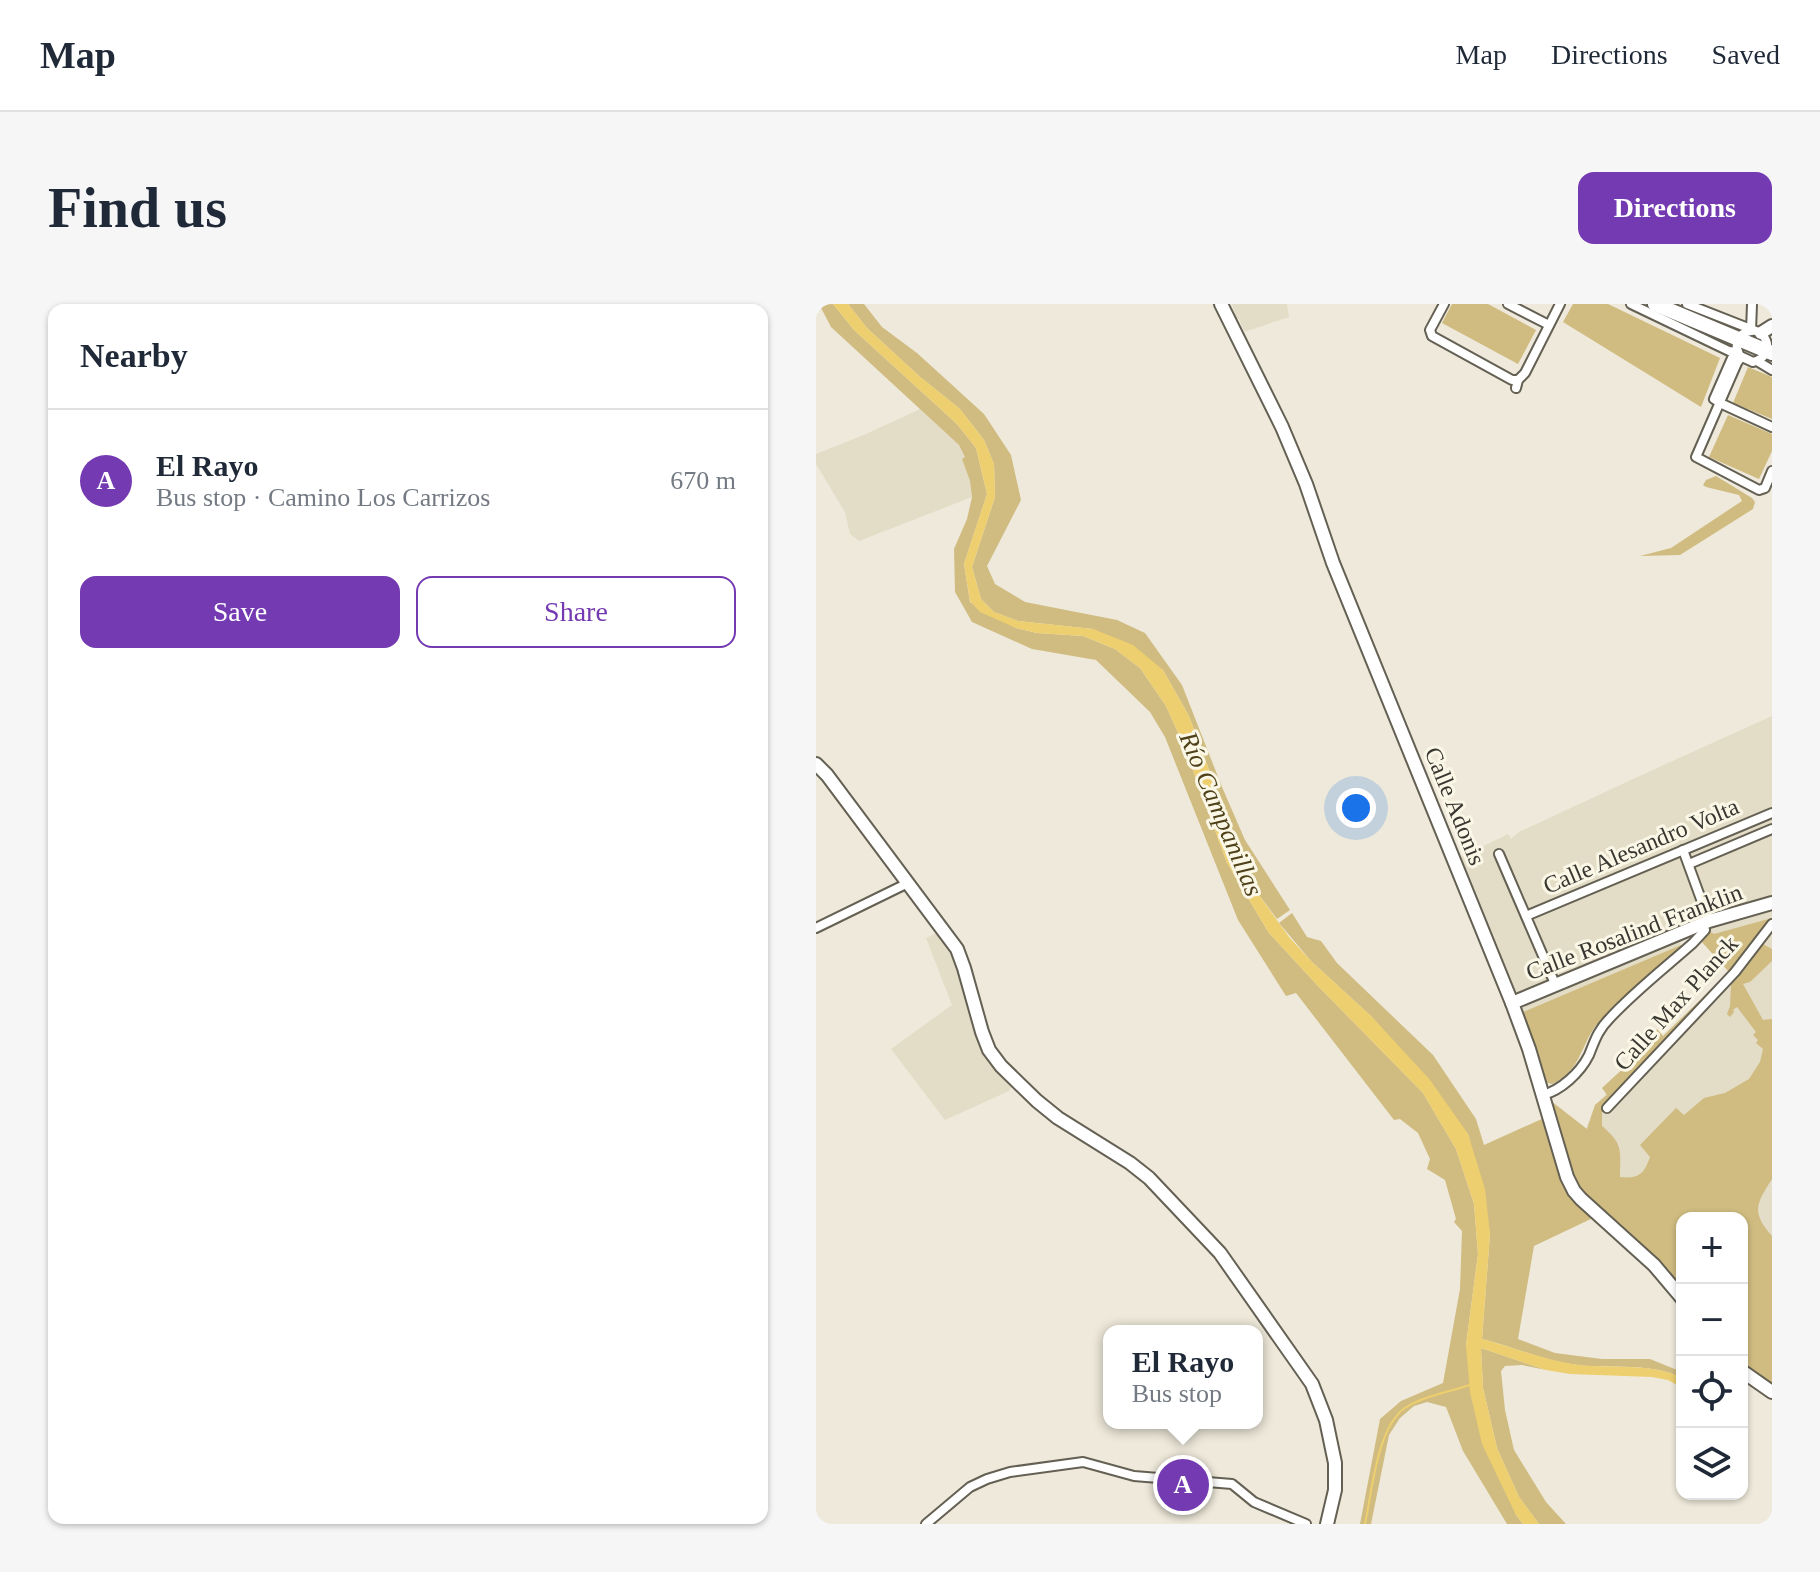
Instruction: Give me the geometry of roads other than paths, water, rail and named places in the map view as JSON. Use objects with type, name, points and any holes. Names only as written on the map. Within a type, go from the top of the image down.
[{"type":"main road","points":[[1655,304],[1755,338],[1765,355]]},
{"type":"street","name":"Calle Adonis","points":[[1221,304],[1306,484],[1333,563],[1512,1003],[1567,1177],[1574,1191],[1654,1265],[1676,1291]]},
{"type":"street","points":[[1444,304],[1430,330],[1432,336],[1517,384],[1560,304]]},
{"type":"street","points":[[1508,304],[1549,325]]},
{"type":"street","points":[[1631,304],[1729,351],[1755,338]]},
{"type":"street","points":[[1687,304],[1767,342],[1765,355],[1772,370]]},
{"type":"street","points":[[1752,304],[1755,338]]},
{"type":"street","points":[[1755,338],[1732,358],[1714,399],[1772,427]]},
{"type":"street","points":[[1720,403],[1696,457],[1759,490],[1765,488],[1772,471]]},
{"type":"street","points":[[816,764],[957,949],[982,1032],[989,1050],[1001,1066],[1058,1118],[1149,1178],[1220,1253],[1312,1384],[1326,1420],[1335,1463],[1335,1490],[1327,1524]]},
{"type":"street","name":"Calle Alesandro Volta","points":[[1526,916],[1772,813]]},
{"type":"street","name":"Calle Alesandro Volta","points":[[1689,864],[1772,829]]},
{"type":"street","points":[[1543,1095],[1554,1091],[1577,1071],[1588,1056],[1601,1027],[1705,930],[1706,922],[1683,850]]},
{"type":"street","points":[[1499,854],[1556,986]]},
{"type":"street","points":[[816,928],[908,883]]},
{"type":"street","name":"Calle Rosalind Franklin","points":[[1512,1003],[1706,922],[1772,903]]},
{"type":"street","name":"Calle Max Planck","points":[[1607,1108],[1735,972],[1772,924]]},
{"type":"street","points":[[1748,1375],[1772,1392]]},
{"type":"street","points":[[926,1524],[970,1487],[987,1479],[1010,1472],[1083,1462],[1134,1476],[1232,1484],[1254,1502],[1306,1524]]},
{"type":"water","name":"Río Campanillas","points":[[833,304],[848,304],[867,328],[960,409],[984,440],[994,464],[995,497],[972,567],[981,599],[994,612],[1018,621],[1093,629],[1133,645],[1163,670],[1189,716],[1259,895],[1289,937],[1311,961],[1372,1017],[1430,1080],[1468,1134],[1485,1189],[1490,1234],[1482,1339],[1560,1362],[1656,1369],[1676,1376],[1676,1385],[1652,1377],[1570,1374],[1546,1370],[1481,1348],[1483,1388],[1497,1448],[1519,1497],[1539,1524],[1523,1524],[1516,1515],[1482,1444],[1470,1392],[1466,1345],[1478,1254],[1474,1204],[1456,1149],[1423,1093],[1269,933],[1227,863],[1184,746],[1166,706],[1140,668],[1115,649],[1083,636],[1037,633],[1016,628],[980,612],[970,601],[964,564],[987,494],[976,448],[957,424],[854,330]]},
{"type":"waterway","points":[[1365,1524],[1377,1461],[1396,1417],[1419,1401],[1470,1385]]},
{"type":"place","name":"El Rayo","points":[[1183,1485]]}]
